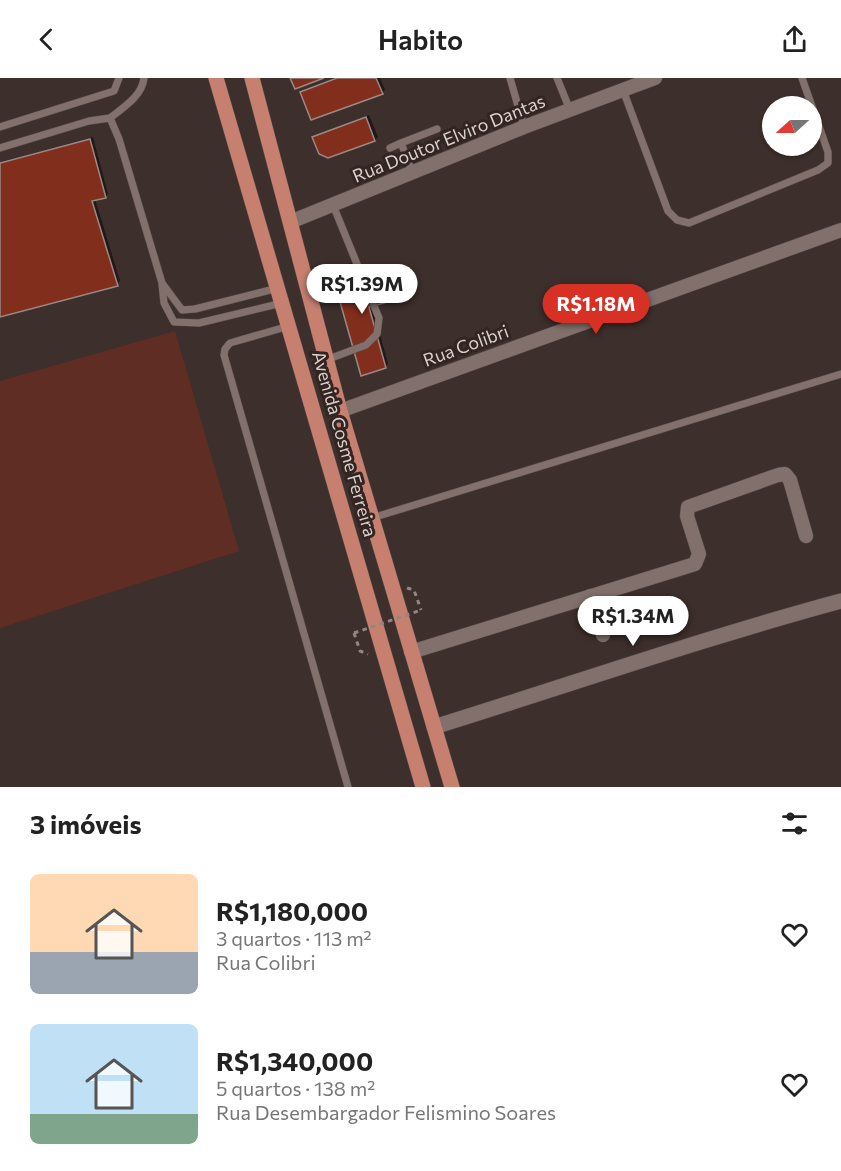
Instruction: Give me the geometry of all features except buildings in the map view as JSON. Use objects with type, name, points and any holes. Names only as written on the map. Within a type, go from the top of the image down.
[{"type":"main road","name":"Avenida Cosme Ferreira","points":[[216,78],[423,787]]},
{"type":"main road","name":"Avenida Cosme Ferreira","points":[[252,78],[340,411],[452,787]]},
{"type":"street","name":"Rua Doutor Elviro Dantas","points":[[290,222],[648,79]]},
{"type":"street","name":"Rua Colibri","points":[[340,411],[841,230]]},
{"type":"street","points":[[411,652],[695,564],[699,554],[687,516],[688,507],[778,475],[785,474],[790,480],[806,536]]},
{"type":"street","points":[[590,596],[603,635]]},
{"type":"street","points":[[434,727],[744,627],[841,601]]},
{"type":"lane","points":[[0,127],[114,91],[119,78]]},
{"type":"lane","points":[[0,148],[89,121],[110,118],[129,104],[143,87],[144,78]]},
{"type":"lane","points":[[510,78],[524,127]]},
{"type":"lane","points":[[557,78],[570,110]]},
{"type":"lane","points":[[624,90],[669,211],[677,220],[689,223],[818,170],[828,163],[828,152],[802,78]]},
{"type":"lane","points":[[110,118],[159,267],[164,303],[174,321],[199,323],[280,295]]},
{"type":"lane","points":[[390,148],[437,129]]},
{"type":"lane","points":[[401,143],[413,173]]},
{"type":"lane","points":[[326,360],[366,345],[377,334],[379,318],[333,205]]},
{"type":"lane","points":[[162,283],[182,310],[280,295]]},
{"type":"lane","points":[[289,326],[230,343],[224,355],[348,787]]},
{"type":"lane","points":[[372,518],[841,374]]},
{"type":"path","points":[[354,633],[422,610]]},
{"type":"shaded area","points":[[175,331],[239,551],[0,628],[0,381]]}]
